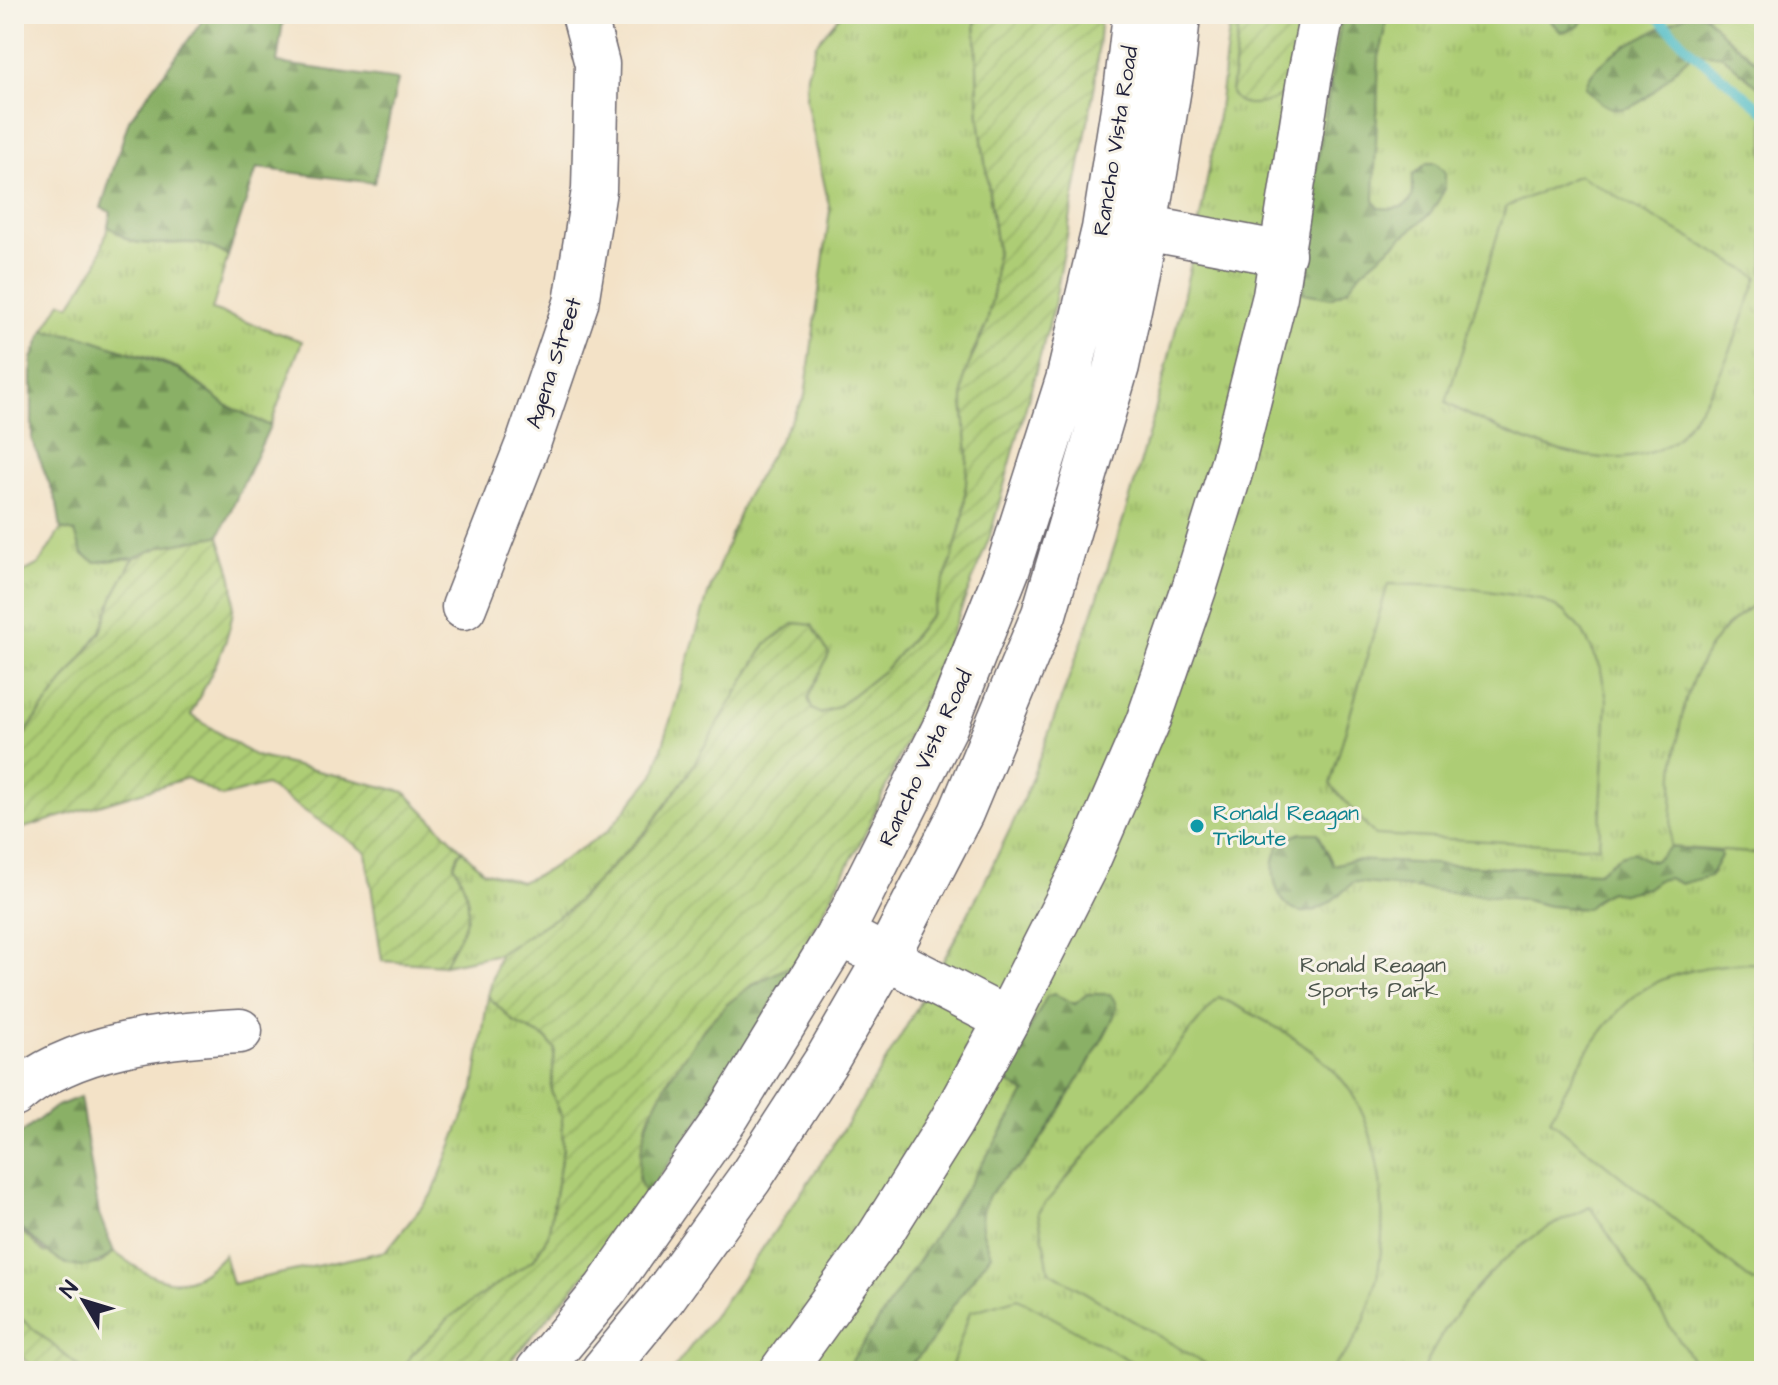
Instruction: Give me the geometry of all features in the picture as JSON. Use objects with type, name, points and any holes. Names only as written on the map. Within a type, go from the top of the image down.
[{"type":"main road","name":"Agena Street","points":[[464,607],[529,441],[576,303],[594,190],[597,64],[584,14]]},
{"type":"main road","name":"Rancho Vista Road","points":[[538,1371],[606,1289],[728,1115],[839,933],[945,727],[1008,568],[1068,380],[1104,229],[1135,14]]},
{"type":"main road","name":"Rancho Vista Road","points":[[603,1371],[663,1298],[750,1178],[828,1058],[886,958],[961,813],[1044,614],[1117,366],[1146,228],[1174,57],[1178,14]]},
{"type":"main road","points":[[782,1371],[878,1238],[951,1122],[1089,858],[1148,722],[1232,466],[1275,296],[1322,14]]},
{"type":"main road","points":[[1146,228],[1283,254]]},
{"type":"main road","points":[[839,933],[1007,1020]]},
{"type":"main road","points":[[14,1095],[29,1082],[104,1048],[192,1034],[240,1031]]},
{"type":"green space","points":[[204,14],[284,14],[277,63],[398,80],[374,183],[257,168],[228,256],[192,243],[148,244],[132,241],[108,226],[111,212],[101,208],[129,120],[200,24]]},
{"type":"green space","points":[[841,14],[975,14],[979,118],[997,249],[994,290],[987,323],[972,354],[963,401],[968,454],[964,514],[952,559],[931,615],[886,669],[839,706],[821,714],[812,709],[808,698],[766,644],[688,774],[646,831],[569,909],[499,954],[444,965],[467,916],[466,894],[454,865],[459,853],[463,851],[483,871],[521,882],[546,871],[608,831],[654,775],[708,594],[745,499],[805,396],[830,210],[806,100],[807,74],[816,44]]},
{"type":"green space","points":[[975,14],[1101,14],[1095,84],[1054,306],[990,536],[931,685],[865,834],[795,964],[754,983],[727,1004],[705,1027],[669,1078],[647,1122],[641,1151],[638,1178],[646,1196],[619,1235],[502,1371],[401,1371],[412,1355],[450,1317],[534,1259],[548,1236],[563,1149],[562,1117],[551,1091],[555,1049],[546,1038],[515,1023],[488,996],[499,954],[569,909],[646,832],[688,774],[766,644],[795,623],[812,625],[829,654],[808,698],[812,709],[821,714],[839,706],[886,669],[931,615],[952,559],[964,514],[968,454],[964,376],[987,323],[994,290],[997,249],[979,118]]},
{"type":"green space","name":"Ronald Reagan Sports Park","points":[[1231,14],[1764,14],[1764,1371],[672,1371],[768,1241],[898,1040],[975,900],[1027,791],[1114,549],[1171,350],[1201,215]]},
{"type":"green space","points":[[1240,14],[1305,14],[1290,84],[1284,93],[1271,101],[1245,104],[1231,93]]},
{"type":"green space","points":[[1342,14],[1386,14],[1379,57],[1374,200],[1379,208],[1398,208],[1407,204],[1413,195],[1413,175],[1427,163],[1436,163],[1445,172],[1445,189],[1431,213],[1361,272],[1348,289],[1331,298],[1303,293],[1315,177]]},
{"type":"green space","points":[[1544,14],[1587,16],[1578,27],[1561,32]]},
{"type":"green space","points":[[1688,14],[1704,14],[1764,68],[1764,92],[1721,55],[1693,53],[1655,90],[1629,108],[1615,109],[1601,102],[1586,87],[1600,64],[1613,54]]},
{"type":"green space","points":[[1579,175],[1758,277],[1713,387],[1682,432],[1676,439],[1651,452],[1622,458],[1592,457],[1528,441],[1446,403],[1506,207]]},
{"type":"green space","points":[[108,226],[132,241],[148,244],[192,243],[228,256],[212,310],[302,341],[270,426],[226,405],[178,368],[149,357],[44,330],[61,302],[70,305],[98,262]]},
{"type":"green space","points":[[44,330],[85,337],[178,369],[226,405],[270,426],[219,536],[163,546],[134,558],[96,562],[82,554],[75,532],[61,529],[57,503],[32,440],[32,359]]},
{"type":"green space","points":[[61,529],[76,532],[82,554],[96,562],[134,558],[115,593],[101,631],[14,748],[14,577],[39,564]]},
{"type":"green space","points":[[219,536],[233,584],[232,619],[221,652],[191,715],[255,756],[405,792],[463,851],[454,865],[466,894],[467,916],[444,965],[382,961],[366,852],[266,785],[222,797],[187,778],[14,831],[14,748],[101,632],[115,593],[134,558],[163,546]]},
{"type":"green space","points":[[1388,584],[1454,586],[1540,599],[1565,612],[1583,632],[1600,666],[1607,700],[1599,847],[1375,835],[1330,784]]},
{"type":"green space","points":[[1764,599],[1764,854],[1670,847],[1677,741],[1695,675],[1711,646],[1733,620]]},
{"type":"green space","points":[[1302,833],[1318,833],[1333,865],[1352,860],[1598,872],[1620,856],[1633,852],[1654,861],[1670,847],[1720,852],[1721,856],[1710,876],[1681,884],[1668,878],[1658,880],[1647,888],[1621,894],[1610,891],[1586,909],[1549,906],[1521,899],[1354,882],[1322,907],[1301,912],[1291,908],[1278,892],[1273,869],[1279,848],[1287,839]]},
{"type":"green space","points":[[1750,963],[1764,965],[1764,1280],[1753,1282],[1550,1120],[1578,1067],[1602,1031],[1643,990],[1667,978],[1695,970]]},
{"type":"green space","points":[[795,964],[727,1081],[646,1196],[639,1179],[638,1159],[643,1136],[680,1061],[734,998]]},
{"type":"green space","points":[[1054,994],[1075,1004],[1087,994],[1110,994],[1116,1010],[1088,1065],[1029,1157],[991,1193],[982,1212],[981,1223],[991,1254],[949,1311],[930,1344],[905,1371],[845,1371],[974,1177],[1025,1093],[1009,1083],[1005,1075],[1047,996]]},
{"type":"green space","points":[[488,996],[515,1023],[546,1038],[555,1048],[551,1091],[562,1117],[563,1149],[548,1236],[534,1259],[412,1355],[401,1371],[84,1371],[14,1313],[14,1225],[44,1252],[99,1265],[114,1252],[143,1271],[170,1281],[196,1277],[224,1254],[232,1284],[386,1251],[433,1193],[474,1089]]},
{"type":"green space","points":[[1219,997],[1273,1025],[1325,1062],[1351,1092],[1374,1149],[1382,1217],[1381,1252],[1375,1285],[1366,1316],[1353,1343],[1329,1371],[1218,1371],[1049,1271],[1038,1212]]},
{"type":"green space","points":[[80,1097],[99,1214],[114,1252],[85,1267],[60,1261],[14,1224],[14,1139],[55,1107]]},
{"type":"green space","points":[[1590,1207],[1700,1371],[1423,1371],[1444,1331],[1484,1279],[1536,1235]]},
{"type":"green space","points":[[1018,1298],[1148,1371],[950,1371],[970,1312]]},
{"type":"green space","points":[[14,1313],[84,1371],[38,1371],[14,1351]]},
{"type":"waterway","points":[[1655,14],[1693,53],[1764,111]]},
{"type":"place","name":"Ronald Reagan Tribute","points":[[1197,826]]}]
